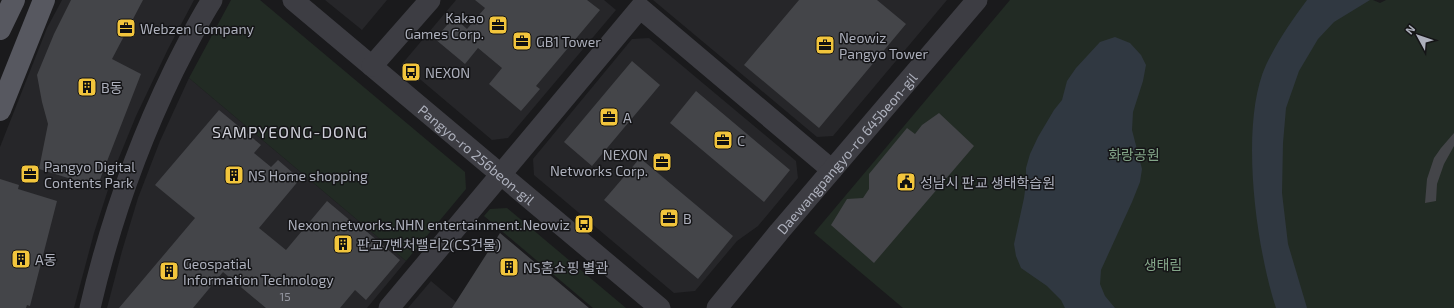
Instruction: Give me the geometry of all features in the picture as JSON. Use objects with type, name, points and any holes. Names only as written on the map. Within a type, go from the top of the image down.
[{"type":"main road","points":[[0,110],[44,0]]},
{"type":"street","points":[[90,308],[116,211],[148,126],[189,40],[212,0]]},
{"type":"street","name":"Pangyo-ro 256beon-gil","points":[[293,0],[660,308]]},
{"type":"street","points":[[372,66],[430,0]]},
{"type":"street","name":"Daewangpangyo-ro 645beon-gil","points":[[717,308],[977,0]]},
{"type":"street","points":[[389,308],[501,174],[635,4],[832,170]]},
{"type":"shaded area","points":[[62,0],[194,0],[168,49],[136,116],[116,165],[94,233],[74,308],[0,308],[0,147],[47,28]]},
{"type":"shaded area","points":[[325,0],[387,0],[362,30]]},
{"type":"shaded area","points":[[456,0],[604,0],[616,10],[508,138],[492,140],[402,64]]},
{"type":"shaded area","points":[[653,0],[947,0],[833,136],[817,137]]},
{"type":"shaded area","points":[[1307,0],[1370,0],[1334,22],[1318,39],[1299,71],[1286,108],[1283,143],[1282,193],[1288,244],[1307,308],[1276,308],[1262,253],[1257,220],[1253,186],[1253,119],[1258,90],[1266,65],[1285,31]]},
{"type":"shaded area","points":[[1115,37],[1130,43],[1141,55],[1146,65],[1143,81],[1133,112],[1132,130],[1142,169],[1140,182],[1101,270],[1100,284],[1105,296],[1115,308],[1065,308],[1061,300],[1047,286],[1021,268],[1016,256],[1014,244],[1024,198],[1026,168],[1030,154],[1038,137],[1054,110],[1062,100],[1067,81],[1076,68],[1100,42]]},
{"type":"shaded area","points":[[649,38],[796,161],[798,178],[758,226],[737,241],[695,291],[674,293],[534,175],[533,159],[632,39]]},
{"type":"shaded area","points":[[189,78],[406,261],[367,308],[107,308],[138,198],[160,141]]},
{"type":"shaded area","points":[[431,281],[463,308],[408,308]]},
{"type":"green space","points":[[231,0],[260,0],[465,172],[466,189],[406,261],[189,78]]},
{"type":"green space","name":"화랑공원","points":[[1010,0],[1373,0],[1380,3],[1386,0],[1454,0],[1454,308],[903,308],[814,233]]},
{"type":"green space","points":[[507,208],[626,308],[593,308],[484,216],[490,209]]},
{"type":"building","name":"B동","points":[[71,0],[143,0],[112,59],[141,74],[97,187],[39,169],[48,124],[37,75],[54,34]]},
{"type":"building","name":"GB1 Tower","points":[[475,0],[587,0],[600,10],[536,86],[540,89],[521,111],[489,84],[502,68],[478,48],[465,64],[435,39],[454,17],[467,29],[485,8]]},
{"type":"building","name":"Neowiz Pangyo Tower","points":[[799,0],[877,0],[906,24],[819,128],[744,65]]},
{"type":"building","name":"A","points":[[632,61],[660,85],[592,166],[564,142]]},
{"type":"building","name":"C","points":[[696,91],[790,170],[764,202],[670,123]]},
{"type":"building","points":[[219,110],[261,145],[254,153],[271,167],[278,160],[300,179],[259,228],[286,250],[327,201],[358,227],[359,225],[400,260],[366,300],[355,290],[340,308],[266,308],[223,272],[193,308],[119,308],[195,218],[155,185]]},
{"type":"building","name":"성남시 판교 생태학습원","points":[[939,113],[974,146],[874,263],[831,225],[847,199],[863,198],[869,189],[869,174],[907,128],[915,134],[922,125]]},
{"type":"building","points":[[1454,133],[1454,146],[1444,164],[1437,184],[1436,201],[1425,203],[1427,179],[1434,158]]},
{"type":"building","name":"B","points":[[640,158],[733,236],[698,279],[604,200]]},
{"type":"building","name":"A동","points":[[0,179],[19,185],[18,189],[57,201],[30,306],[27,305],[26,308],[0,308]]},
{"type":"building","name":"NS홈쇼핑 별관","points":[[500,233],[589,308],[452,308]]},
{"type":"place","name":"Kakao Games Corp.","points":[[498,25]]},
{"type":"place","name":"Webzen Company","points":[[126,28]]},
{"type":"place","name":"GB1 Tower","points":[[522,41]]},
{"type":"place","name":"Neowiz Pangyo Tower","points":[[825,45]]},
{"type":"place","name":"NEXON","points":[[411,72]]},
{"type":"place","name":"B동","points":[[87,87]]},
{"type":"place","name":"A","points":[[609,117]]},
{"type":"place","name":"C","points":[[723,140]]},
{"type":"place","name":"NEXON Networks Corp.","points":[[662,162]]},
{"type":"place","name":"Pangyo Digital Contents Park","points":[[30,174]]},
{"type":"place","name":"NS Home shopping","points":[[234,175]]},
{"type":"place","name":"성남시 판교 생태학습원","points":[[906,182]]},
{"type":"place","name":"B","points":[[669,218]]},
{"type":"place","name":"Nexon networks.NHN entertainment.Neowiz","points":[[584,224]]},
{"type":"place","name":"판교7벤처밸리2(CS건물)","points":[[343,244]]},
{"type":"place","name":"A동","points":[[21,259]]},
{"type":"place","name":"NS홈쇼핑 별관","points":[[509,267]]},
{"type":"place","name":"Geospatial Information Technology","points":[[169,271]]},
{"type":"district","name":"SAMPYEONG-DONG","points":[[290,131]]},
{"type":"park label","name":"생태림","points":[[1163,264]]}]
